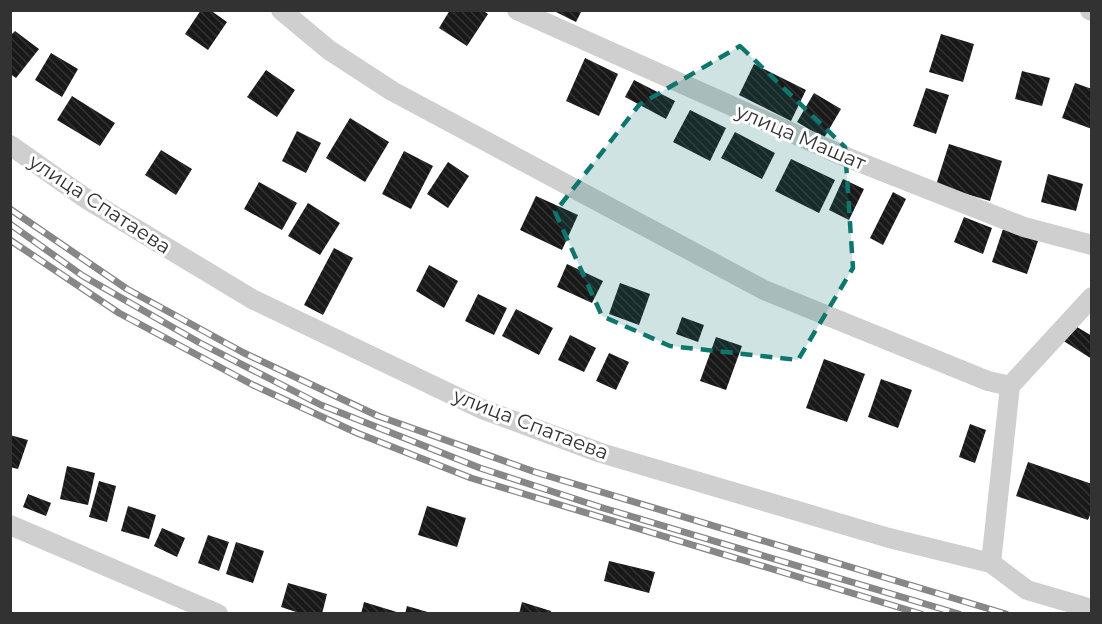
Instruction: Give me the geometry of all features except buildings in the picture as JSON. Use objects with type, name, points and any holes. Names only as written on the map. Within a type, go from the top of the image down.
[{"type":"street","points":[[281,10],[329,50],[392,91],[764,290],[988,381],[1010,386]]},
{"type":"street","name":"улица Машат","points":[[517,10],[846,158],[1024,227],[1092,245]]},
{"type":"street","name":"улица Спатаева","points":[[10,145],[88,200],[252,299],[482,409],[602,453],[889,538],[991,564],[1027,590],[1092,609]]},
{"type":"street","points":[[991,564],[1010,386],[1092,297]]},
{"type":"street","points":[[10,525],[218,614]]},
{"type":"highlighted area","points":[[740,46],[845,147],[853,268],[798,360],[670,346],[602,316],[555,212],[639,105]]},
{"type":"railway","points":[[10,209],[127,289],[244,353],[378,416],[535,472],[1006,614]]},
{"type":"railway","points":[[10,224],[83,276],[200,343],[321,405],[480,468],[603,508],[959,614]]},
{"type":"railway","points":[[10,240],[119,313],[253,385],[357,433],[471,478],[921,614]]}]
